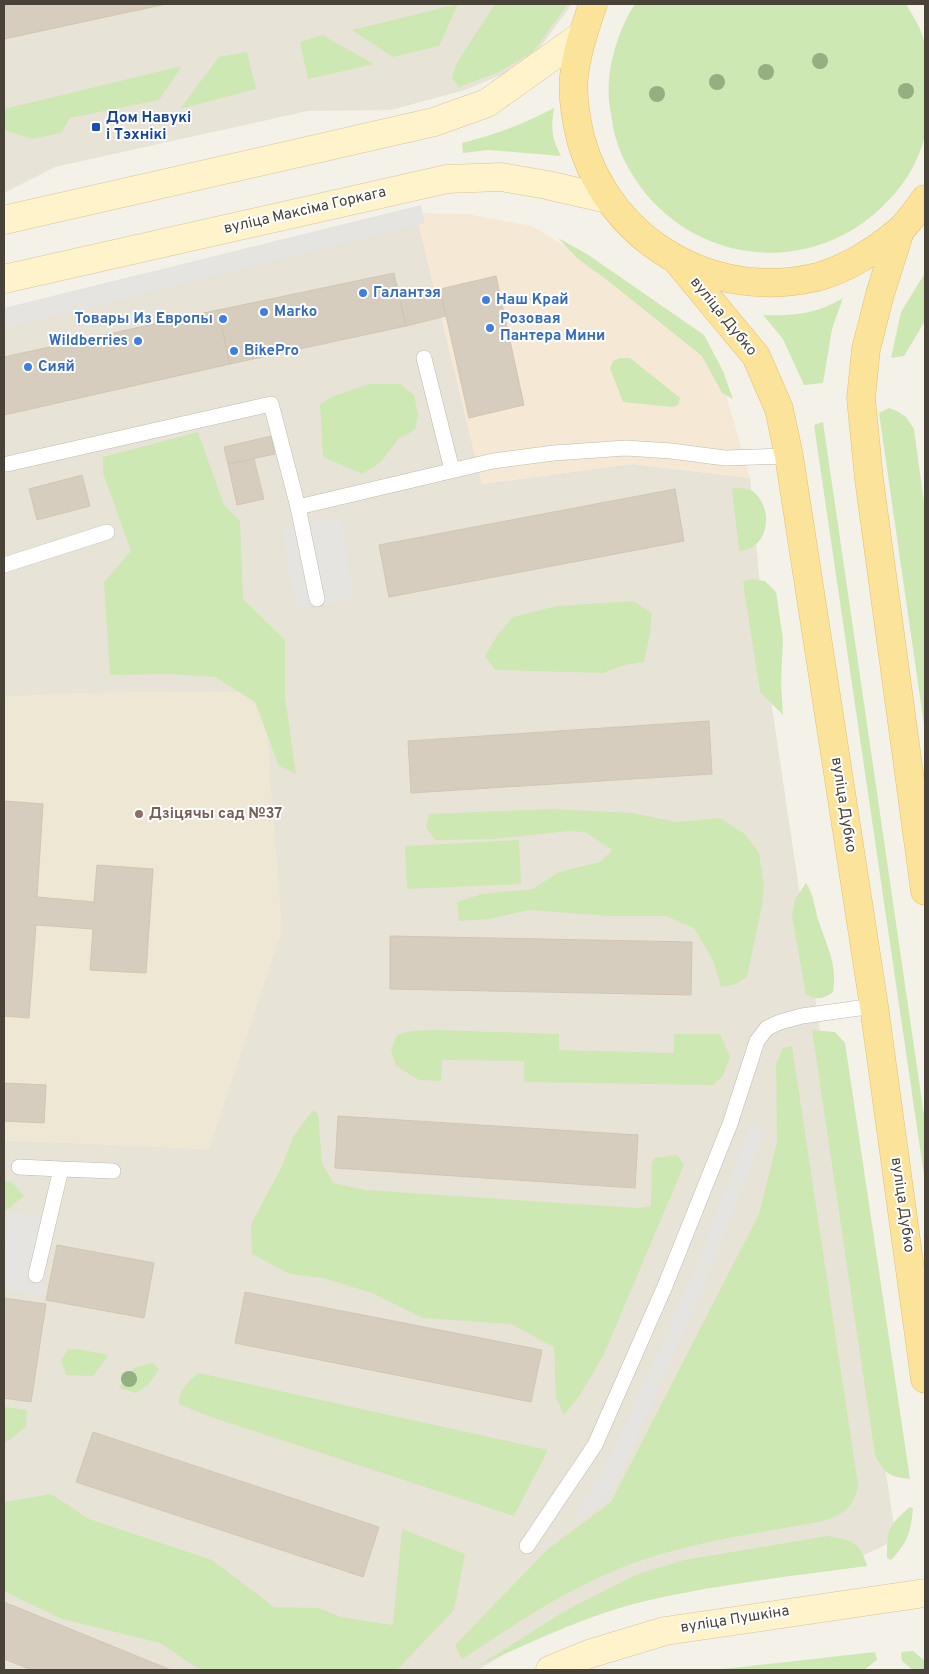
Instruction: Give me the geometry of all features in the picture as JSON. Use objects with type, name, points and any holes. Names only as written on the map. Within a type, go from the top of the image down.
[{"type":"main road","points":[[594,4],[581,36],[574,78],[576,121],[588,162],[608,199],[640,235],[678,262],[723,278],[770,283],[817,276],[861,259],[900,231],[925,199]]},
{"type":"main road","points":[[4,220],[434,122],[487,103],[581,36]]},
{"type":"main road","name":"вуліца Максіма Горкага","points":[[4,279],[447,179],[501,177],[608,199]]},
{"type":"main road","points":[[900,231],[880,294],[866,349],[861,398],[870,489],[925,891]]},
{"type":"main road","name":"вуліца Дубко","points":[[678,262],[756,356],[779,409],[790,456],[874,1006],[925,1379]]},
{"type":"main road","name":"вуліца Пушкіна","points":[[554,1670],[590,1654],[664,1631],[925,1593]]},
{"type":"lane","points":[[424,358],[452,470]]},
{"type":"lane","points":[[7,464],[271,404],[298,507],[317,599]]},
{"type":"lane","points":[[298,507],[493,461],[554,453],[626,448],[671,451],[725,458],[790,456]]},
{"type":"lane","points":[[4,565],[107,532]]},
{"type":"lane","points":[[527,1546],[594,1445],[665,1286],[730,1124],[757,1041],[767,1028],[780,1022],[802,1016],[874,1006]]},
{"type":"lane","points":[[19,1167],[113,1171]]},
{"type":"lane","points":[[36,1275],[61,1169]]},
{"type":"shaded area","points":[[4,4],[572,4],[536,53],[501,75],[465,90],[391,110],[308,111],[55,167],[4,193]]},
{"type":"shaded area","points":[[421,205],[425,223],[4,328],[4,308]]},
{"type":"shaded area","points":[[416,213],[482,484],[632,464],[750,478],[770,694],[896,1540],[855,1559],[671,1584],[559,1622],[478,1670],[4,1670],[4,1140],[209,1149],[264,692],[86,693],[4,697],[4,315]]},
{"type":"shaded area","points":[[416,213],[467,214],[532,226],[579,255],[696,336],[724,388],[750,478],[632,464],[482,484]]},
{"type":"shaded area","points":[[340,517],[354,599],[296,609],[282,528]]},
{"type":"shaded area","name":"Дзіцячы сад №37","points":[[264,692],[282,931],[209,1149],[4,1140],[4,697],[86,693]]},
{"type":"shaded area","points":[[753,1120],[764,1134],[705,1283],[635,1441],[604,1502],[572,1524],[620,1437],[692,1276]]},
{"type":"shaded area","points":[[11,1211],[55,1218],[42,1296],[4,1290],[4,1257]]},
{"type":"green space","points":[[458,4],[439,46],[393,57],[352,30]]},
{"type":"green space","points":[[495,4],[568,4],[533,52],[499,72],[459,87],[452,78],[456,64]]},
{"type":"green space","points":[[635,4],[906,4],[922,34],[926,57],[925,135],[919,155],[909,173],[897,191],[883,206],[856,228],[826,243],[794,251],[762,252],[730,248],[699,236],[671,218],[646,194],[625,162],[615,136],[609,101],[609,76],[614,50],[623,25]]},
{"type":"green space","points":[[322,35],[374,64],[308,79],[300,42]]},
{"type":"green space","points":[[247,52],[256,89],[180,109],[219,57]]},
{"type":"green space","points":[[182,66],[159,100],[70,118],[61,133],[32,139],[4,130],[4,109]]},
{"type":"green space","points":[[554,108],[553,132],[555,143],[561,156],[489,150],[463,153],[462,143],[509,128]]},
{"type":"green space","points":[[558,238],[587,254],[704,335],[723,371],[733,399],[722,393],[702,356],[578,259]]},
{"type":"green space","points":[[925,273],[925,321],[904,356],[891,358],[901,312]]},
{"type":"green space","points":[[843,298],[832,329],[823,383],[804,385],[783,339],[763,315],[805,313],[824,308]]},
{"type":"green space","points":[[620,358],[630,358],[680,398],[678,405],[672,407],[623,402],[610,368],[613,361]]},
{"type":"green space","points":[[369,384],[400,384],[414,395],[418,415],[415,430],[399,438],[381,462],[362,474],[323,457],[320,404],[334,396]]},
{"type":"green space","points":[[889,408],[906,417],[914,429],[925,510],[925,732],[879,413]]},
{"type":"green space","points":[[823,422],[925,1122],[925,1182],[814,425]]},
{"type":"green space","points":[[198,432],[224,505],[240,521],[243,599],[285,640],[285,697],[296,774],[279,766],[255,702],[215,677],[170,674],[110,675],[104,582],[131,551],[103,473],[103,457]]},
{"type":"green space","points":[[732,488],[753,491],[761,501],[766,519],[762,537],[749,549],[739,551]]},
{"type":"green space","points":[[752,579],[765,581],[776,592],[783,639],[781,683],[783,715],[760,692],[743,582]]},
{"type":"green space","points":[[633,601],[652,613],[644,662],[624,665],[603,673],[495,670],[485,656],[498,634],[513,617],[557,606]]},
{"type":"green space","points":[[550,809],[633,813],[676,822],[720,818],[745,834],[759,853],[764,886],[762,905],[747,977],[736,984],[721,987],[713,960],[694,928],[666,916],[609,916],[529,910],[489,919],[459,921],[457,902],[482,894],[533,889],[559,872],[600,862],[612,850],[585,832],[569,831],[493,839],[435,840],[426,827],[429,814]]},
{"type":"green space","points":[[519,840],[521,884],[407,889],[405,846]]},
{"type":"green space","points":[[806,883],[812,895],[834,971],[833,992],[821,998],[806,995],[792,916],[795,899]]},
{"type":"green space","points":[[438,1030],[559,1034],[559,1050],[674,1053],[674,1034],[720,1034],[730,1057],[723,1076],[713,1085],[524,1082],[524,1061],[442,1060],[441,1081],[419,1080],[396,1066],[391,1050],[397,1035],[411,1031]]},
{"type":"green space","points":[[812,1030],[835,1032],[845,1043],[910,1479],[892,1476],[885,1470],[875,1455]]},
{"type":"green space","points":[[792,1046],[858,1485],[854,1500],[847,1509],[823,1521],[728,1538],[680,1549],[657,1555],[611,1572],[545,1606],[462,1659],[455,1645],[548,1549],[611,1502],[759,1214],[777,1142],[776,1064],[783,1048]]},
{"type":"green space","points":[[313,1110],[318,1114],[322,1163],[333,1183],[366,1190],[636,1208],[651,1206],[652,1163],[654,1158],[677,1155],[684,1165],[604,1354],[580,1395],[564,1415],[556,1398],[554,1347],[511,1324],[423,1318],[372,1293],[323,1278],[290,1274],[252,1254],[251,1224],[282,1166],[293,1137]]},
{"type":"green space","points":[[4,1181],[12,1182],[24,1196],[4,1212]]},
{"type":"green space","points":[[68,1349],[109,1355],[93,1376],[66,1375],[61,1360]]},
{"type":"green space","points":[[153,1363],[159,1369],[148,1385],[136,1393],[119,1388],[133,1368]]},
{"type":"green space","points":[[199,1373],[548,1450],[514,1516],[208,1416],[179,1404],[182,1390]]},
{"type":"green space","points":[[4,1407],[27,1410],[26,1427],[4,1444]]},
{"type":"green space","points":[[51,1494],[89,1519],[212,1560],[274,1607],[318,1608],[341,1617],[393,1625],[402,1529],[465,1554],[454,1610],[397,1670],[200,1670],[160,1643],[62,1619],[4,1591],[4,1502]]},
{"type":"green space","points":[[910,1507],[913,1508],[908,1536],[891,1560],[887,1558],[888,1534],[897,1519]]},
{"type":"green space","points":[[827,1536],[853,1543],[861,1551],[867,1566],[728,1585],[645,1601],[581,1621],[478,1666],[563,1612],[635,1575],[684,1560]]},
{"type":"green space","points":[[913,1651],[925,1661],[925,1670],[913,1670],[902,1661],[901,1652]]},
{"type":"green space","points":[[875,1652],[877,1660],[864,1670],[715,1670]]},
{"type":"building","points":[[4,4],[166,4],[4,39]]},
{"type":"building","points":[[394,273],[406,326],[230,364],[218,310]]},
{"type":"building","points":[[496,276],[524,405],[469,418],[440,289]]},
{"type":"building","points":[[440,292],[446,316],[406,326],[400,301]]},
{"type":"building","points":[[218,310],[230,364],[4,415],[4,357]]},
{"type":"building","points":[[271,436],[275,454],[228,464],[224,447]]},
{"type":"building","points":[[254,459],[264,499],[237,505],[228,464]]},
{"type":"building","points":[[82,475],[90,506],[37,520],[29,489]]},
{"type":"building","points":[[675,489],[684,541],[389,597],[379,545]]},
{"type":"building","points":[[709,721],[712,774],[411,793],[408,741]]},
{"type":"building","points":[[4,801],[43,804],[37,897],[94,902],[97,865],[153,869],[146,973],[90,970],[93,929],[36,925],[29,1018],[4,1016]]},
{"type":"building","points":[[390,936],[692,942],[691,995],[390,989]]},
{"type":"building","points":[[4,1083],[46,1085],[44,1123],[4,1121]]},
{"type":"building","points":[[338,1116],[638,1135],[635,1188],[335,1168]]},
{"type":"building","points":[[57,1245],[154,1263],[144,1318],[46,1300]]},
{"type":"building","points":[[245,1292],[542,1350],[531,1402],[235,1343]]},
{"type":"building","points":[[4,1298],[46,1304],[31,1402],[4,1398]]},
{"type":"building","points":[[93,1432],[379,1527],[363,1577],[76,1482]]},
{"type":"building","points":[[4,1602],[171,1670],[32,1670],[4,1659]]},
{"type":"place","name":"Дом Навукі і Тэхнікі","points":[[96,127]]},
{"type":"place","name":"Галантэя","points":[[363,293]]},
{"type":"place","name":"Наш Край","points":[[486,300]]},
{"type":"place","name":"Marko","points":[[264,312]]},
{"type":"place","name":"Товары Из Европы","points":[[223,319]]},
{"type":"place","name":"Розовая Пантера Мини","points":[[490,328]]},
{"type":"place","name":"Wildberries","points":[[138,341]]},
{"type":"place","name":"BikePro","points":[[234,351]]},
{"type":"place","name":"Сияй","points":[[28,367]]},
{"type":"place","name":"Дзіцячы сад №37","points":[[139,814]]}]
